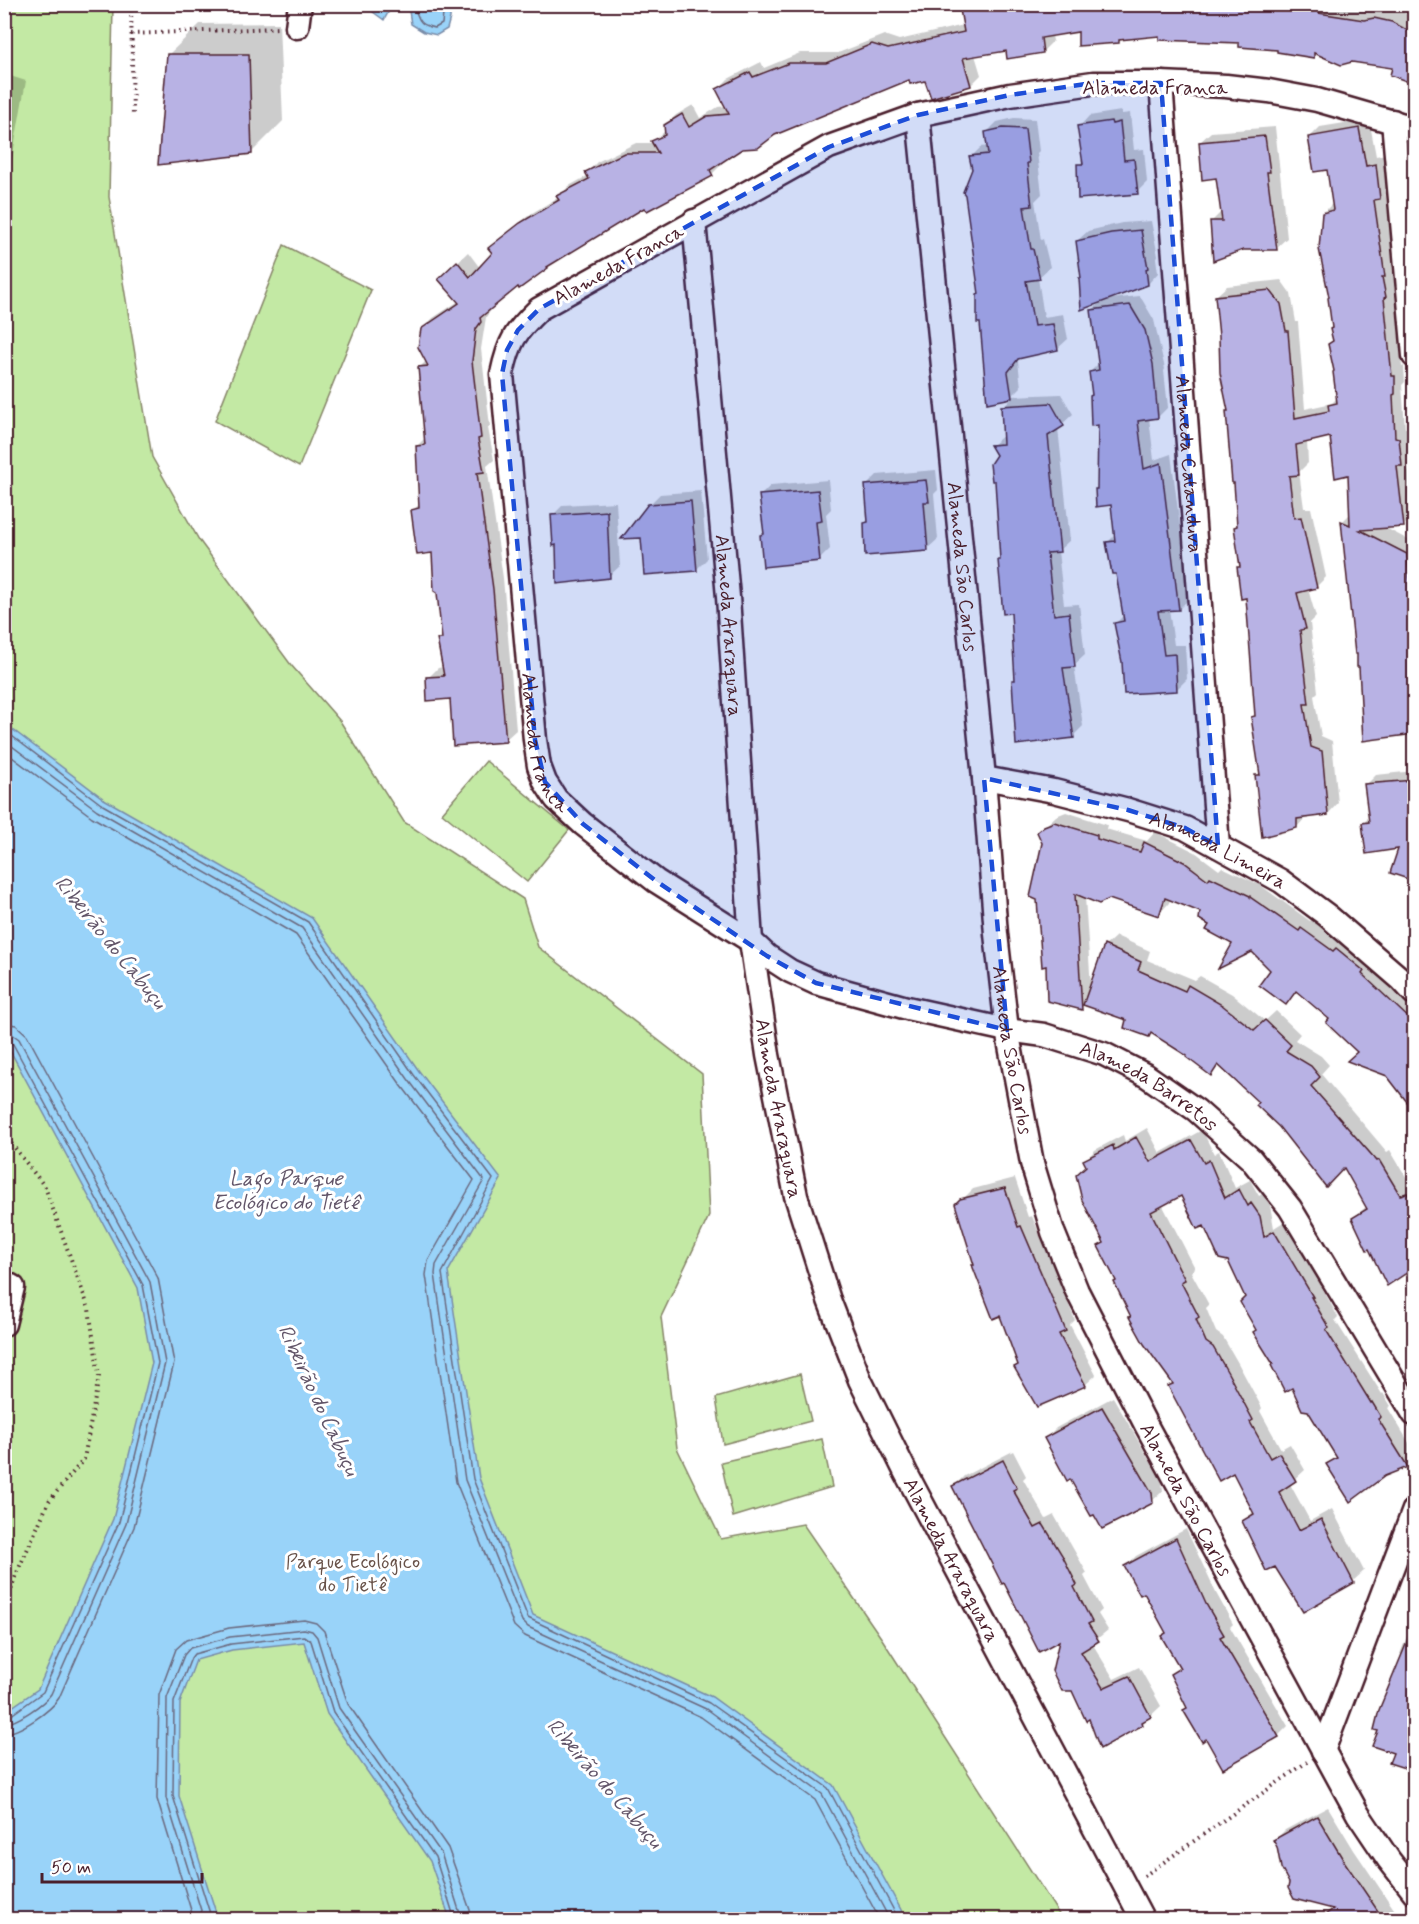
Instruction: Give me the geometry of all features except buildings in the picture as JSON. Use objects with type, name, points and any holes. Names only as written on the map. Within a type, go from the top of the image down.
[{"type":"street","points":[[297,27],[300,4]]},
{"type":"street","name":"Alameda Franca","points":[[751,941],[647,874],[583,824],[556,799],[545,782],[539,766],[535,740],[502,374],[507,350],[518,330],[539,309],[829,147],[918,115],[1010,95],[1093,83],[1161,83],[1269,91],[1317,100],[1414,128]]},
{"type":"street","name":"Alameda Catanduva","points":[[1161,83],[1218,846]]},
{"type":"street","name":"Alameda São Carlos","points":[[918,115],[984,778],[996,934],[1007,1029],[1032,1163],[1053,1232],[1077,1291],[1146,1425],[1323,1751],[1370,1832],[1414,1892]]},
{"type":"street","points":[[1393,121],[1414,356]]},
{"type":"street","name":"Alameda Araraquara","points":[[694,221],[728,597],[751,941],[768,1055],[796,1196],[829,1300],[860,1380],[906,1473],[1143,1920]]},
{"type":"street","name":"Alameda Limeira","points":[[984,778],[1054,791],[1128,810],[1185,828],[1281,881],[1328,916],[1410,985]]},
{"type":"street","name":"Alameda Barretos","points":[[751,941],[767,956],[790,971],[816,983],[907,1008],[1044,1035],[1104,1054],[1147,1076],[1196,1110],[1251,1159],[1290,1208],[1414,1414]]},
{"type":"street","points":[[4,1282],[13,1287],[4,1324]]},
{"type":"street","points":[[1323,1751],[1414,1510]]},
{"type":"path","points":[[131,4],[133,118]]},
{"type":"path","points":[[132,34],[297,27]]},
{"type":"path","points":[[4,1134],[45,1187],[89,1309],[99,1376],[84,1459],[49,1501],[16,1575],[4,1612]]},
{"type":"path","points":[[1126,1888],[1323,1751]]},
{"type":"highlighted area","points":[[1093,83],[1161,83],[1218,846],[1185,828],[1128,810],[984,778],[1007,1030],[816,983],[767,956],[656,881],[583,824],[545,782],[535,740],[505,418],[502,374],[507,350],[518,330],[539,309],[829,147],[918,115],[1010,95]]},
{"type":"green space","name":"Parque Ecológico do Tietê","points":[[5,5],[113,5],[109,197],[152,457],[199,540],[291,665],[340,721],[404,822],[523,899],[538,947],[702,1074],[709,1216],[661,1317],[677,1448],[721,1539],[803,1524],[882,1639],[1062,1919],[5,1920]]},
{"type":"green space","points":[[284,245],[371,290],[299,467],[215,421]]},
{"type":"green space","points":[[486,761],[569,830],[527,882],[442,813]]},
{"type":"green space","points":[[800,1374],[811,1421],[723,1444],[716,1398]]},
{"type":"green space","points":[[822,1439],[832,1487],[733,1517],[721,1462]]},
{"type":"water","points":[[374,5],[450,5],[450,18],[447,29],[437,35],[424,32],[411,24],[409,11],[401,8],[389,11],[384,20],[373,12]]},
{"type":"water","name":"Lago Parque Ecológico do Tietê","points":[[4,723],[104,799],[312,918],[419,1071],[501,1179],[448,1272],[479,1478],[533,1615],[712,1697],[833,1785],[906,1919],[450,1919],[430,1861],[327,1714],[304,1642],[232,1650],[196,1660],[180,1703],[179,1796],[218,1919],[5,1919],[5,1712],[38,1689],[113,1519],[152,1363],[138,1288],[5,1041]]},
{"type":"water label","name":"Ribeirão do Cabuçu","points":[[111,942]]},
{"type":"water label","name":"Ribeirão do Cabuçu","points":[[319,1400]]},
{"type":"water label","name":"Ribeirão do Cabuçu","points":[[605,1783]]}]
